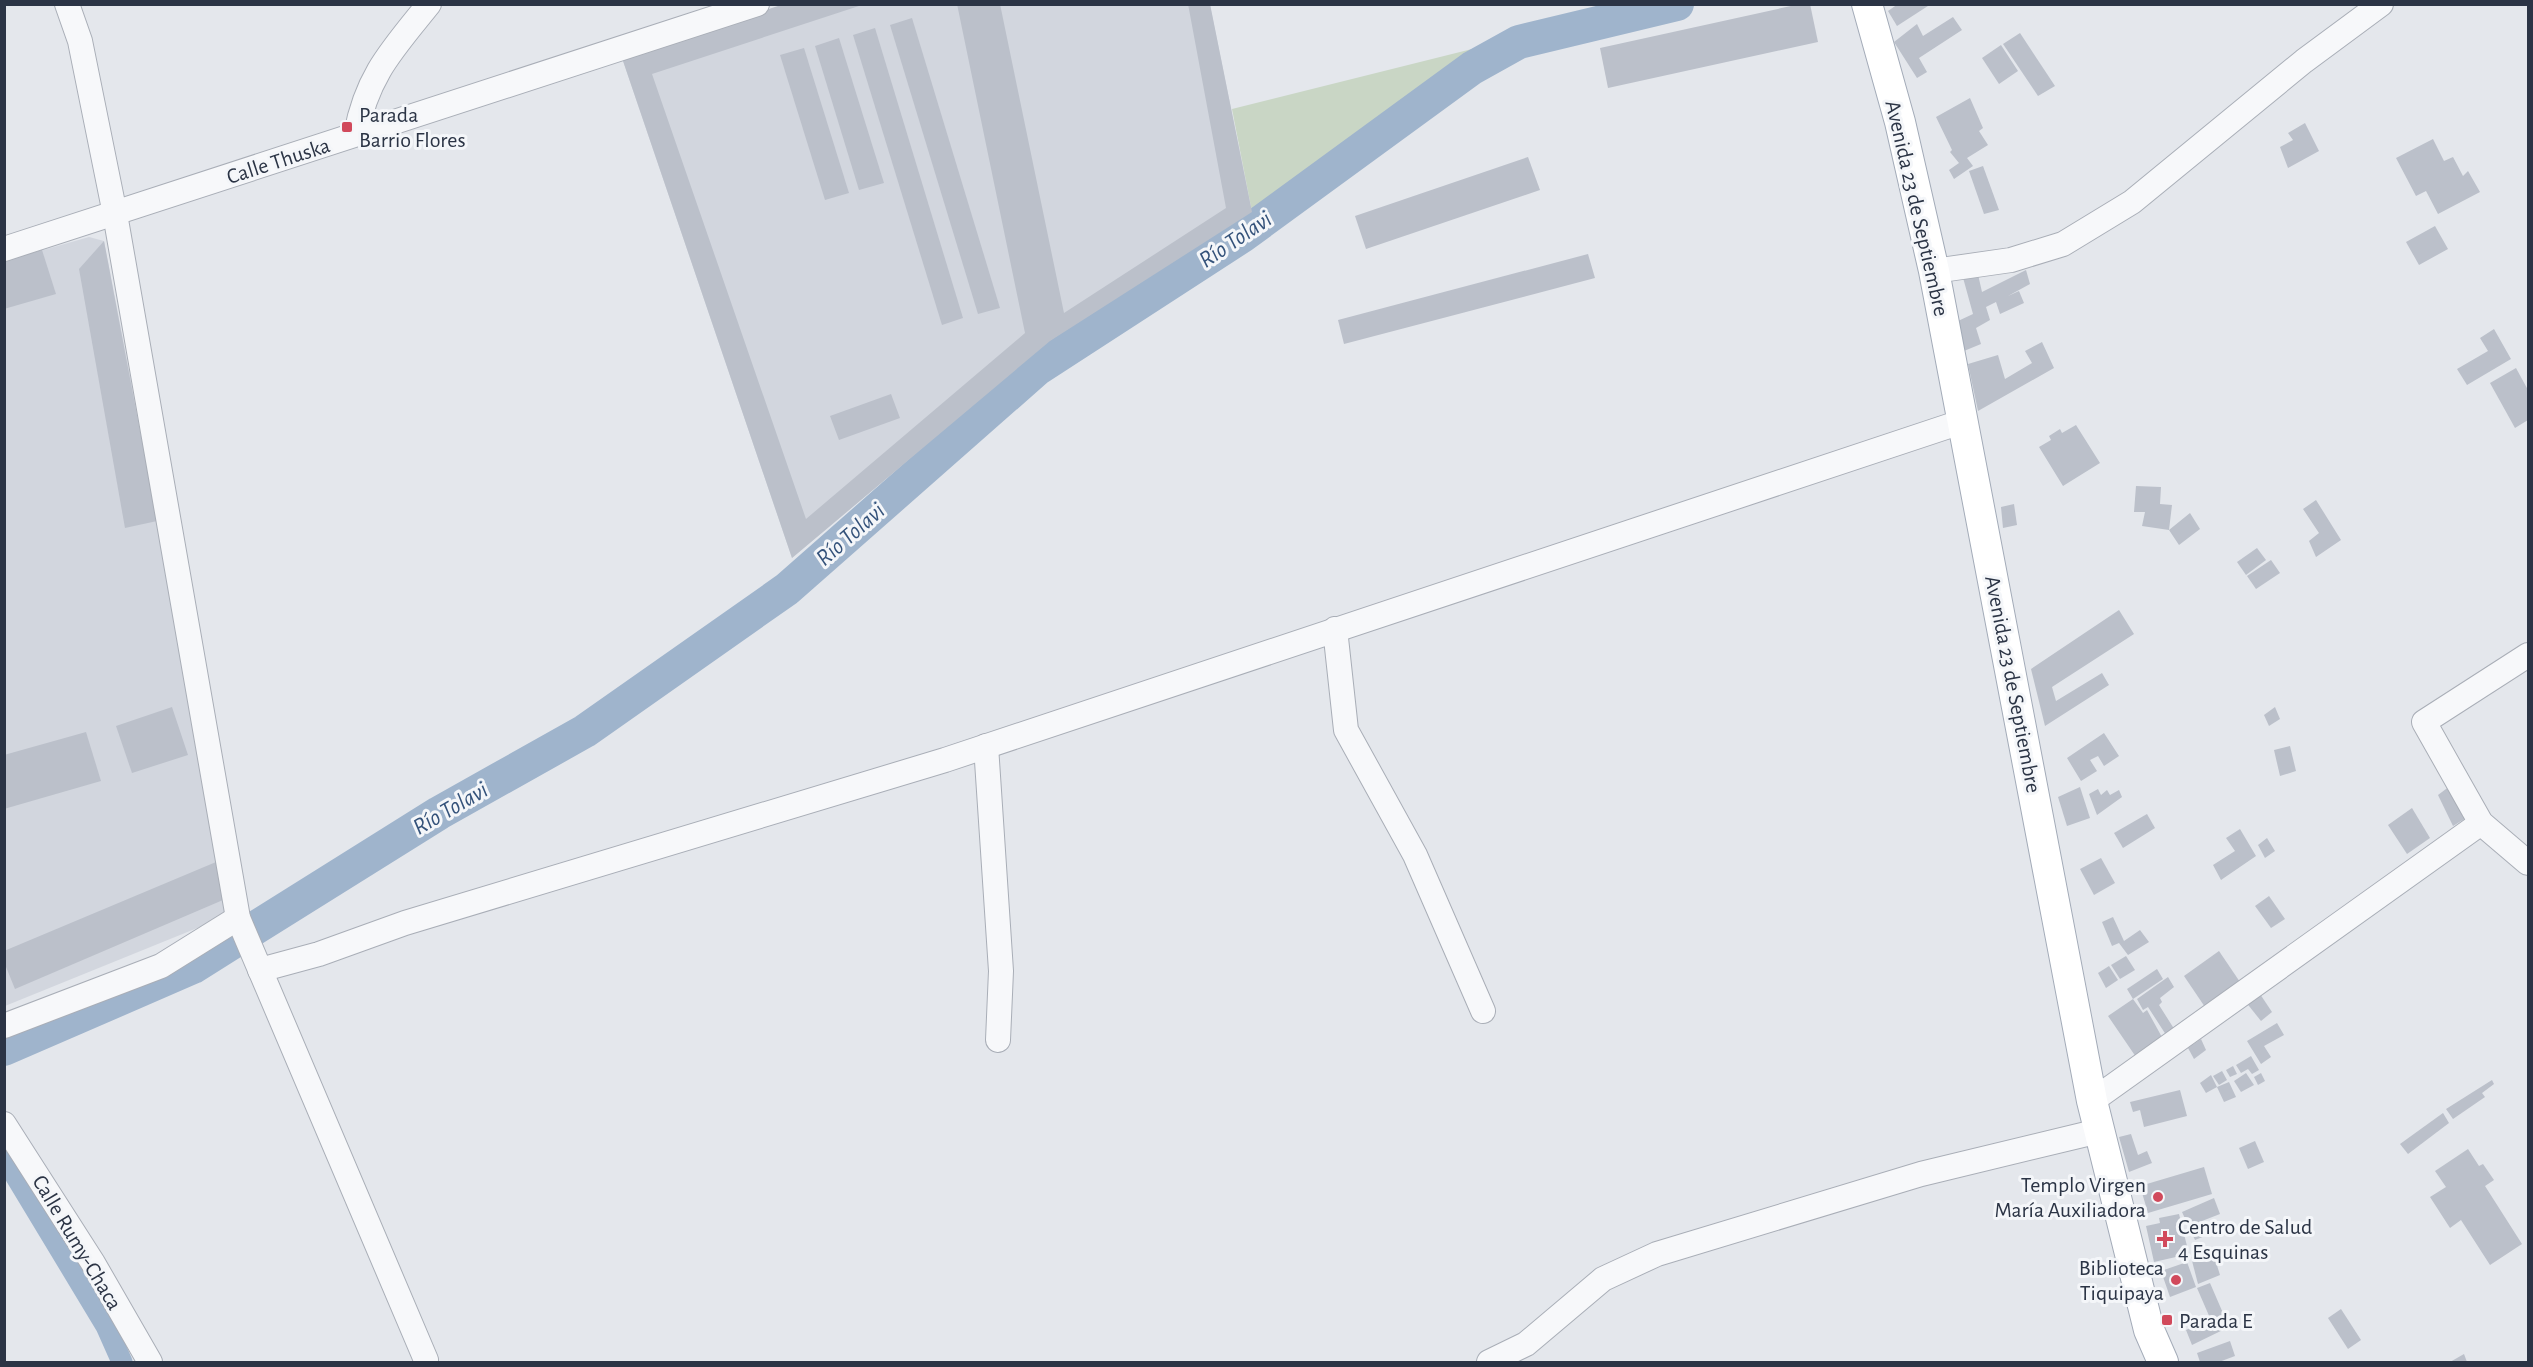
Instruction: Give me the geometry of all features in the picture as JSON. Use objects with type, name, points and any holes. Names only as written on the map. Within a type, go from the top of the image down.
[{"type":"main road","name":"Avenida 23 de Septiembre","points":[[1867,4],[1900,122],[1934,271],[2092,1101],[2149,1330],[2163,1362]]},
{"type":"street","points":[[67,4],[80,41],[115,214],[247,942],[426,1360]]},
{"type":"street","points":[[356,134],[362,104],[378,68],[429,4]]},
{"type":"street","name":"Calle Thuska","points":[[4,249],[757,4]]},
{"type":"street","points":[[1934,271],[2011,260],[2063,244],[2132,202],[2304,61],[2353,14],[2381,4]]},
{"type":"street","points":[[4,1026],[161,966],[986,746],[1964,421]]},
{"type":"street","points":[[1335,629],[1346,730],[1414,855],[1483,1011]]},
{"type":"street","points":[[2529,655],[2424,722],[2481,824],[2529,863]]},
{"type":"street","points":[[986,746],[1001,971],[998,1040]]},
{"type":"street","points":[[2092,1101],[2481,824]]},
{"type":"street","name":"Calle Rumy-Chaca","points":[[4,1124],[93,1263],[150,1362]]},
{"type":"street","points":[[1489,1362],[1526,1344],[1603,1279],[1657,1254],[1921,1174],[2099,1131]]},
{"type":"shaded area","points":[[784,5],[1210,5],[1252,212],[1050,341],[792,558],[622,58]]},
{"type":"shaded area","points":[[89,237],[104,241],[160,531],[225,912],[217,920],[5,1006],[5,261]]},
{"type":"green space","points":[[1472,49],[1252,212],[1232,109]]},
{"type":"building","points":[[784,4],[862,5],[652,74],[806,519],[1025,333],[957,4],[1000,4],[1064,313],[1226,208],[1188,4],[1210,4],[1252,212],[1050,341],[792,558],[622,58]]},
{"type":"building","points":[[1800,4],[1810,4],[1818,42],[1608,88],[1600,48]]},
{"type":"building","points":[[1898,4],[1931,4],[1897,26],[1888,11]]},
{"type":"building","points":[[1953,17],[1962,30],[1919,58],[1927,72],[1917,78],[1894,42],[1917,24],[1923,36]]},
{"type":"building","points":[[912,18],[1000,308],[978,314],[890,25]]},
{"type":"building","points":[[875,28],[963,318],[942,325],[853,35]]},
{"type":"building","points":[[2020,33],[2055,86],[2038,96],[2003,44]]},
{"type":"building","points":[[839,38],[884,183],[859,190],[815,46]]},
{"type":"building","points":[[2001,45],[2018,71],[1999,84],[1982,58]]},
{"type":"building","points":[[804,48],[849,193],[825,200],[780,55]]},
{"type":"building","points":[[1970,98],[1983,128],[1979,131],[1988,145],[1967,158],[1973,166],[1954,179],[1949,170],[1959,163],[1950,152],[1952,150],[1936,117]]},
{"type":"building","points":[[2305,123],[2319,151],[2288,168],[2280,147],[2293,140],[2288,133]]},
{"type":"building","points":[[2433,139],[2444,161],[2453,157],[2463,176],[2468,171],[2480,192],[2438,214],[2426,191],[2416,196],[2396,158]]},
{"type":"building","points":[[1528,157],[1540,190],[1366,249],[1355,216]]},
{"type":"building","points":[[1983,166],[1999,210],[1984,214],[1969,171]]},
{"type":"building","points":[[2435,226],[2448,249],[2419,265],[2406,242]]},
{"type":"building","points":[[104,241],[157,521],[125,528],[79,269]]},
{"type":"building","points":[[42,250],[56,294],[4,309],[4,261]]},
{"type":"building","points":[[1588,254],[1595,278],[1344,344],[1338,320]]},
{"type":"building","points":[[1977,270],[1982,292],[2026,270],[2030,284],[2008,296],[2019,291],[2024,303],[2000,314],[1996,302],[1986,307],[1990,320],[1976,328],[1981,344],[1964,351],[1958,321],[1973,314],[1962,274]]},
{"type":"building","points":[[2494,329],[2511,359],[2467,385],[2457,369],[2488,351],[2480,338]]},
{"type":"building","points":[[2042,342],[2054,368],[1978,411],[1968,364],[1998,355],[2005,379],[2032,363],[2025,351]]},
{"type":"building","points":[[2516,368],[2528,390],[2528,420],[2515,428],[2490,383]]},
{"type":"building","points":[[891,394],[900,418],[839,440],[830,416]]},
{"type":"building","points":[[2076,425],[2100,463],[2063,486],[2039,447],[2051,440],[2049,436],[2060,429],[2062,433]]},
{"type":"building","points":[[2136,486],[2161,487],[2160,504],[2172,505],[2169,530],[2142,526],[2145,512],[2134,512]]},
{"type":"building","points":[[2316,500],[2341,540],[2316,557],[2309,541],[2319,533],[2303,509]]},
{"type":"building","points":[[2014,504],[2017,525],[2003,528],[2001,507]]},
{"type":"building","points":[[2190,513],[2200,529],[2179,545],[2169,530]]},
{"type":"building","points":[[2257,548],[2266,560],[2246,575],[2237,562]]},
{"type":"building","points":[[2271,560],[2280,573],[2256,589],[2247,576]]},
{"type":"building","points":[[2119,610],[2134,634],[2052,687],[2056,701],[2102,673],[2109,685],[2045,726],[2031,669]]},
{"type":"building","points":[[172,707],[188,755],[132,773],[116,726]]},
{"type":"building","points":[[2275,707],[2280,719],[2269,726],[2264,715]]},
{"type":"building","points":[[86,732],[101,781],[4,809],[4,755]]},
{"type":"building","points":[[2104,733],[2119,756],[2104,766],[2098,756],[2090,760],[2097,771],[2081,781],[2067,758]]},
{"type":"building","points":[[2290,746],[2296,771],[2280,776],[2274,750]]},
{"type":"building","points":[[2450,786],[2466,818],[2453,826],[2438,795]]},
{"type":"building","points":[[2080,787],[2090,818],[2067,826],[2058,797]]},
{"type":"building","points":[[2098,789],[2101,795],[2107,790],[2110,795],[2119,790],[2122,797],[2097,815],[2089,794]]},
{"type":"building","points":[[2412,808],[2430,838],[2407,854],[2388,825]]},
{"type":"building","points":[[2147,814],[2155,828],[2123,848],[2114,833]]},
{"type":"building","points":[[2240,829],[2256,856],[2221,880],[2213,865],[2235,851],[2226,838]]},
{"type":"building","points":[[2267,838],[2275,851],[2265,858],[2258,845]]},
{"type":"building","points":[[2101,858],[2115,883],[2094,895],[2080,869]]},
{"type":"building","points":[[216,862],[223,900],[15,989],[4,962],[4,951]]},
{"type":"building","points":[[2269,896],[2285,919],[2271,928],[2255,906]]},
{"type":"building","points":[[2113,917],[2124,941],[2140,930],[2149,942],[2128,955],[2119,943],[2112,946],[2102,922]]},
{"type":"building","points":[[2219,951],[2242,985],[2207,1010],[2184,976]]},
{"type":"building","points":[[2126,956],[2135,970],[2120,979],[2111,965]]},
{"type":"building","points":[[2109,966],[2118,980],[2106,988],[2098,973]]},
{"type":"building","points":[[2157,969],[2163,979],[2133,999],[2127,989]]},
{"type":"building","points":[[2168,977],[2174,987],[2160,998],[2162,1002],[2159,1005],[2178,1035],[2170,1041],[2148,1007],[2143,1010],[2137,999]]},
{"type":"building","points":[[2258,991],[2272,1012],[2261,1021],[2245,1001]]},
{"type":"building","points":[[2133,999],[2143,1013],[2147,1010],[2163,1039],[2136,1057],[2108,1016]]},
{"type":"building","points":[[2277,1023],[2284,1035],[2264,1046],[2271,1057],[2261,1064],[2247,1041]]},
{"type":"building","points":[[2201,1039],[2206,1050],[2194,1059],[2188,1048]]},
{"type":"building","points":[[2251,1056],[2259,1070],[2252,1074],[2248,1069],[2241,1073],[2236,1065]]},
{"type":"building","points":[[2233,1066],[2237,1074],[2230,1077],[2226,1070]]},
{"type":"building","points":[[2222,1071],[2227,1080],[2219,1085],[2213,1076]]},
{"type":"building","points":[[2246,1073],[2254,1085],[2241,1092],[2234,1081]]},
{"type":"building","points":[[2261,1073],[2265,1081],[2258,1085],[2254,1077]]},
{"type":"building","points":[[2211,1075],[2217,1087],[2206,1093],[2200,1083]]},
{"type":"building","points":[[2492,1080],[2494,1084],[2482,1093],[2485,1097],[2453,1119],[2446,1109]]},
{"type":"building","points":[[2229,1082],[2236,1097],[2224,1102],[2217,1087]]},
{"type":"building","points":[[2180,1090],[2187,1116],[2144,1127],[2140,1110],[2133,1112],[2130,1102]]},
{"type":"building","points":[[2443,1113],[2449,1123],[2408,1154],[2400,1144]]},
{"type":"building","points":[[2131,1134],[2138,1155],[2147,1151],[2152,1163],[2129,1172],[2119,1137]]},
{"type":"building","points":[[2255,1141],[2264,1162],[2248,1169],[2239,1148]]},
{"type":"building","points":[[2468,1149],[2479,1166],[2483,1164],[2494,1180],[2485,1186],[2522,1244],[2490,1265],[2461,1220],[2450,1228],[2430,1197],[2446,1187],[2435,1171]]},
{"type":"building","points":[[2204,1167],[2212,1194],[2148,1213],[2140,1186]]},
{"type":"building","points":[[2214,1198],[2220,1214],[2202,1221],[2210,1234],[2195,1240],[2182,1212]]},
{"type":"building","points":[[2179,1214],[2189,1254],[2154,1262],[2146,1226],[2160,1223],[2159,1218]]},
{"type":"building","points":[[2212,1249],[2220,1275],[2198,1284],[2191,1257]]},
{"type":"building","points":[[2187,1262],[2196,1287],[2170,1297],[2161,1271]]},
{"type":"building","points":[[2210,1283],[2229,1327],[2192,1345],[2186,1330],[2210,1318],[2197,1288]]},
{"type":"building","points":[[2341,1309],[2361,1340],[2348,1349],[2328,1318]]},
{"type":"building","points":[[2230,1341],[2235,1356],[2219,1362],[2200,1362],[2197,1353]]},
{"type":"building","points":[[2464,1354],[2467,1362],[2450,1362]]},
{"type":"waterway","name":"Río Tolavi","points":[[4,1049],[193,967],[439,813],[585,731],[787,589],[1037,369],[1242,236],[1472,68],[1519,42],[1677,4]]},
{"type":"waterway","points":[[4,1157],[106,1326],[122,1362]]},
{"type":"place","name":"Parada Barrio Flores","points":[[347,127]]},
{"type":"place","name":"Templo Virgen María Auxiliadora","points":[[2158,1197]]},
{"type":"place","name":"Centro de Salud 4 Esquinas","points":[[2165,1239]]},
{"type":"place","name":"Biblioteca Tiquipaya","points":[[2176,1280]]},
{"type":"place","name":"Parada E","points":[[2167,1320]]}]
